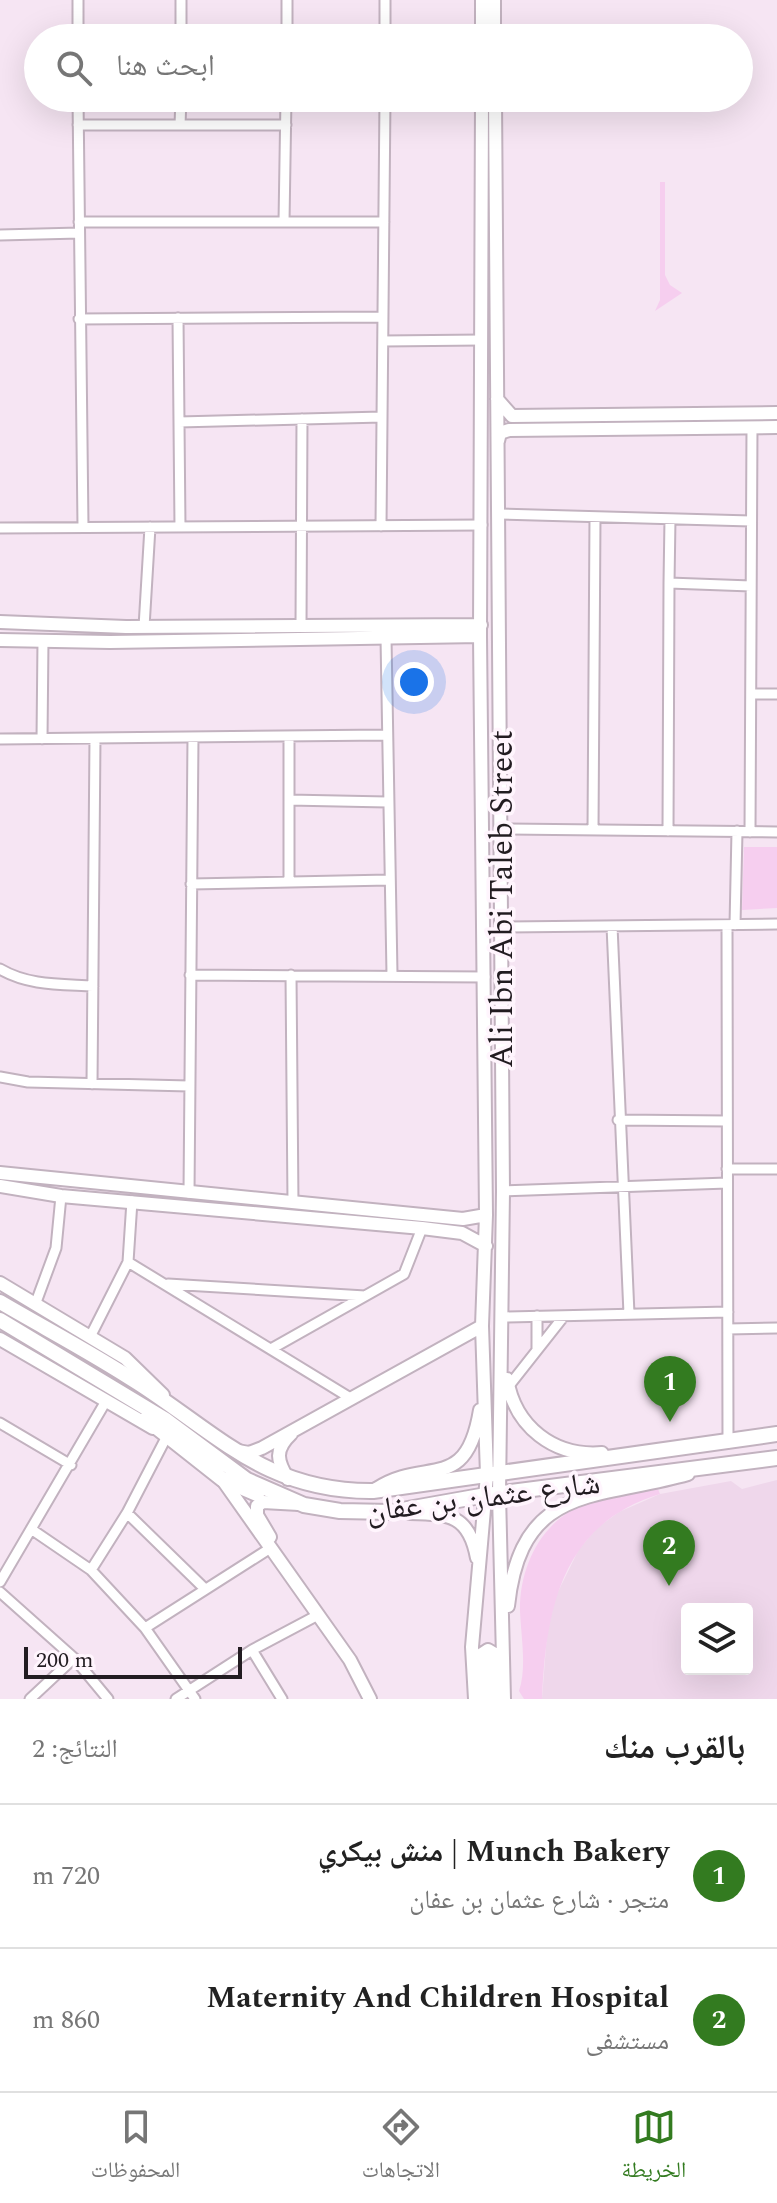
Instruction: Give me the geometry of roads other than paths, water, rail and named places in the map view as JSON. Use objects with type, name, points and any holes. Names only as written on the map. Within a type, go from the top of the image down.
[{"type":"main road","name":"شارع عثمان بن عفان","points":[[0,1302],[177,1408],[229,1449],[288,1479],[347,1491],[373,1491],[777,1434]]},
{"type":"main road","name":"شارع عثمان بن عفان","points":[[0,1320],[166,1420],[236,1474],[273,1494],[304,1505],[340,1511],[391,1512],[492,1494],[777,1458]]},
{"type":"main road","points":[[81,1369],[105,1393],[222,1479],[248,1492],[304,1505]]},
{"type":"street","points":[[78,0],[78,24]]},
{"type":"street","points":[[181,0],[181,24]]},
{"type":"street","points":[[287,0],[287,24]]},
{"type":"street","points":[[385,0],[385,24]]},
{"type":"street","points":[[482,0],[482,24]]},
{"type":"street","points":[[494,0],[494,24]]},
{"type":"street","points":[[78,112],[83,527]]},
{"type":"street","points":[[180,112],[180,125]]},
{"type":"street","points":[[284,222],[286,112]]},
{"type":"street","points":[[381,526],[385,112]]},
{"type":"street","name":"Ali Ibn Abi Taleb Street","points":[[482,112],[484,1375]]},
{"type":"street","name":"Ali Ibn Abi Taleb Street","points":[[495,112],[503,1355],[492,1494],[504,1699]]},
{"type":"street","points":[[78,125],[286,125]]},
{"type":"street","points":[[0,235],[79,228],[384,222]]},
{"type":"street","points":[[79,319],[383,317]]},
{"type":"street","points":[[178,318],[180,527]]},
{"type":"street","points":[[383,341],[482,340]]},
{"type":"street","points":[[497,399],[512,416],[777,413]]},
{"type":"street","points":[[179,422],[382,417]]},
{"type":"street","points":[[301,627],[302,419]]},
{"type":"street","points":[[750,832],[752,427]]},
{"type":"street","points":[[498,444],[500,433],[509,430],[777,427]]},
{"type":"street","points":[[498,514],[751,521]]},
{"type":"street","points":[[593,830],[595,517]]},
{"type":"street","points":[[668,831],[670,519]]},
{"type":"street","points":[[0,528],[482,525]]},
{"type":"street","points":[[144,627],[150,527]]},
{"type":"street","points":[[669,583],[751,586]]},
{"type":"street","points":[[0,622],[481,631]]},
{"type":"street","points":[[0,640],[386,638],[481,631]]},
{"type":"street","points":[[386,638],[392,974]]},
{"type":"street","points":[[42,739],[43,640]]},
{"type":"street","points":[[751,694],[777,694]]},
{"type":"street","points":[[0,739],[386,735]]},
{"type":"street","points":[[289,736],[289,882]]},
{"type":"street","points":[[189,1193],[193,737]]},
{"type":"street","points":[[92,1084],[95,738]]},
{"type":"street","points":[[289,800],[387,802]]},
{"type":"street","points":[[501,829],[777,832]]},
{"type":"street","points":[[503,1355],[508,1387],[520,1414],[532,1431],[570,1452],[666,1450],[728,1443],[727,1121],[731,925],[737,831]]},
{"type":"street","points":[[191,884],[389,880]]},
{"type":"street","points":[[501,927],[777,924]]},
{"type":"street","points":[[612,926],[618,1120],[629,1314]]},
{"type":"street","points":[[0,969],[40,983],[93,986]]},
{"type":"street","points":[[190,975],[485,977]]},
{"type":"street","points":[[291,975],[293,1203]]},
{"type":"street","points":[[0,1077],[28,1082],[189,1086]]},
{"type":"street","points":[[618,1120],[727,1121]]},
{"type":"street","points":[[727,1169],[777,1169]]},
{"type":"street","points":[[0,1173],[293,1203],[462,1226],[486,1246]]},
{"type":"street","points":[[503,1191],[622,1184],[727,1183]]},
{"type":"street","points":[[0,1186],[61,1196],[422,1228],[462,1226],[486,1215]]},
{"type":"street","points":[[35,1305],[56,1248],[61,1196]]},
{"type":"street","points":[[90,1337],[128,1262],[132,1201]]},
{"type":"street","points":[[271,1349],[404,1274],[422,1228]]},
{"type":"street","points":[[128,1262],[352,1399]]},
{"type":"street","points":[[0,1283],[125,1358],[177,1408]]},
{"type":"street","points":[[164,1284],[365,1296]]},
{"type":"street","points":[[503,1317],[728,1312]]},
{"type":"street","points":[[537,1316],[537,1349]]},
{"type":"street","points":[[508,1387],[564,1316]]},
{"type":"street","points":[[229,1449],[249,1453],[482,1326]]},
{"type":"street","points":[[728,1329],[777,1328]]},
{"type":"street","points":[[0,1339],[167,1436],[127,1513],[91,1570]]},
{"type":"street","points":[[484,1375],[493,1474]]},
{"type":"street","points":[[373,1491],[388,1482],[443,1470],[462,1459],[474,1442],[484,1375]]},
{"type":"street","points":[[0,1582],[106,1401]]},
{"type":"street","points":[[288,1479],[278,1462],[279,1450],[302,1423]]},
{"type":"street","points":[[1,1428],[71,1465]]},
{"type":"street","points":[[502,1657],[510,1589],[519,1555],[534,1529],[556,1510],[579,1497],[710,1468]]},
{"type":"street","points":[[222,1479],[269,1549],[295,1581]]},
{"type":"street","points":[[475,1699],[472,1647],[492,1494]]},
{"type":"street","points":[[304,1505],[263,1502],[257,1506],[257,1515],[295,1581],[350,1660],[370,1699]]},
{"type":"street","points":[[391,1512],[435,1513],[456,1519],[468,1528],[477,1556],[480,1586]]},
{"type":"street","points":[[127,1513],[205,1589]]},
{"type":"street","points":[[31,1529],[91,1570],[145,1628],[192,1695]]},
{"type":"street","points":[[145,1628],[269,1549]]},
{"type":"street","points":[[0,1592],[74,1658],[108,1699]]},
{"type":"street","points":[[176,1699],[192,1695],[252,1650],[318,1615]]},
{"type":"street","points":[[252,1650],[282,1699]]},
{"type":"street","points":[[483,1699],[482,1654],[488,1650],[493,1653],[494,1699]]},
{"type":"street","points":[[30,1699],[74,1658]]},
{"type":"place","name":"Munch Bakery | منش بيكري","points":[[670,1422]]},
{"type":"place","name":"Maternity And Children Hospital","points":[[669,1586]]}]
